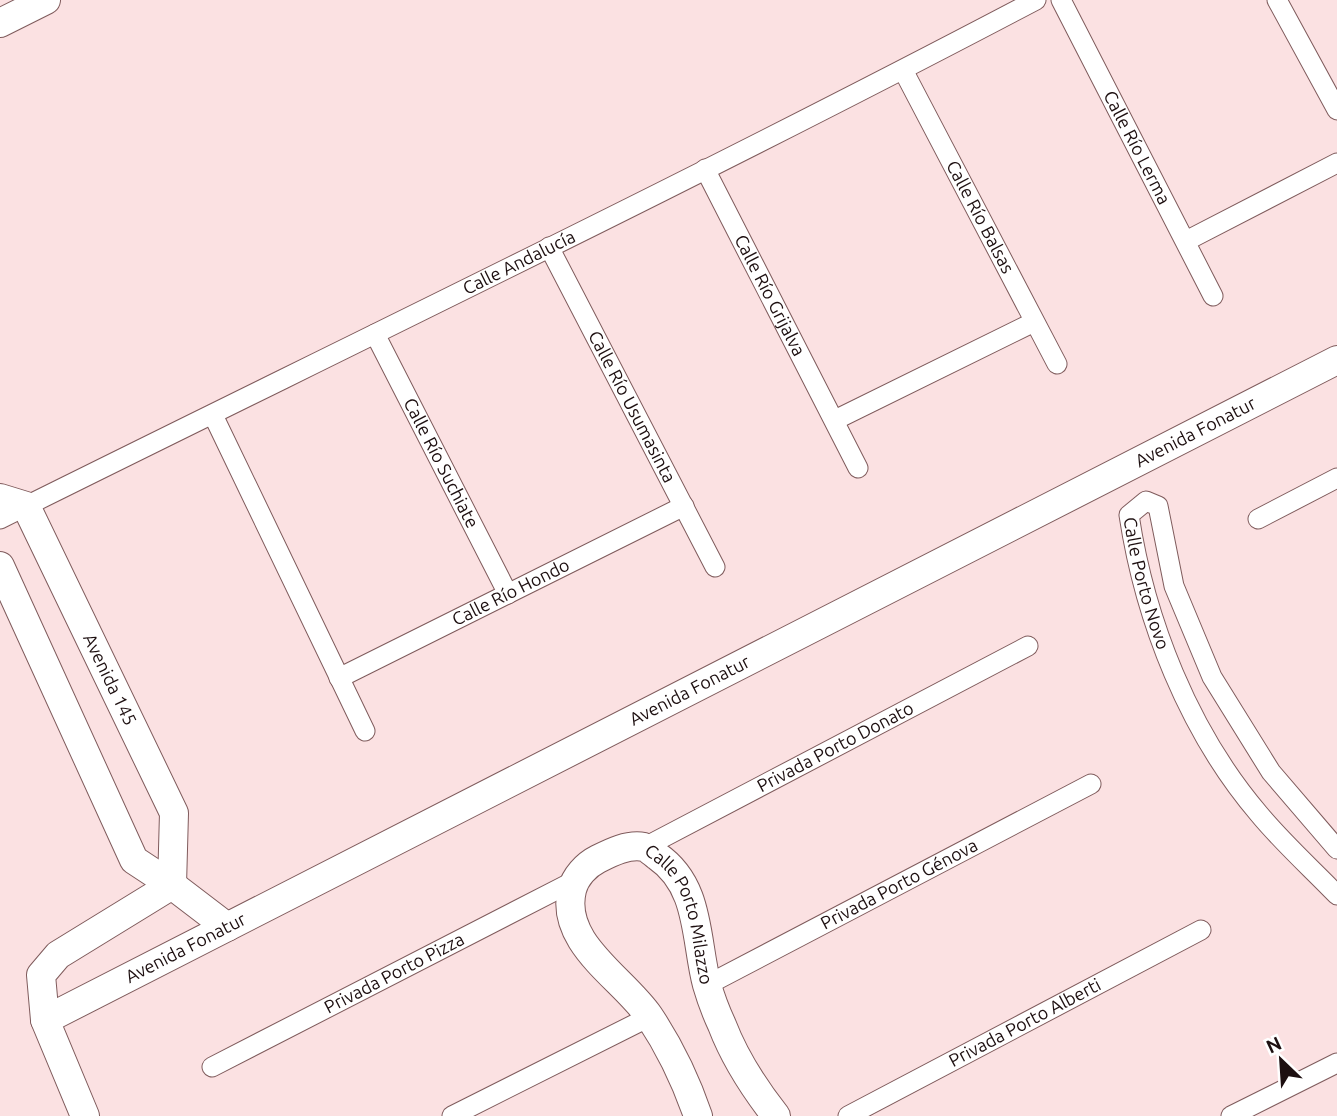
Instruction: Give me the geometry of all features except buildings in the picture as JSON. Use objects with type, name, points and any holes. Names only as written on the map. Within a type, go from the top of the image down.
[{"type":"main road","points":[[0,23],[46,0]]},
{"type":"main road","name":"Avenida Fonatur","points":[[45,1020],[1337,360]]},
{"type":"main road","name":"Avenida 145","points":[[13,502],[174,813],[173,885]]},
{"type":"main road","points":[[0,566],[134,860],[173,885],[227,926]]},
{"type":"main road","name":"Calle Porto Milazzo","points":[[574,881],[592,862],[619,849],[645,847],[665,861],[684,884],[695,913],[707,985],[734,1054],[755,1089],[776,1116]]},
{"type":"main road","points":[[574,881],[569,900],[573,924],[588,951],[633,996],[649,1017],[675,1062],[698,1116]]},
{"type":"main road","points":[[85,1116],[45,1020],[41,975],[58,955],[173,885]]},
{"type":"street","name":"Calle Andalucía","points":[[0,519],[13,502],[213,415],[903,70],[1036,0]]},
{"type":"street","name":"Calle Río Lerma","points":[[1061,0],[1213,296]]},
{"type":"street","points":[[1277,0],[1337,110]]},
{"type":"street","name":"Calle Río Balsas","points":[[903,70],[1058,364]]},
{"type":"street","points":[[1186,242],[1337,163]]},
{"type":"street","name":"Calle Río Grijalva","points":[[705,169],[858,468]]},
{"type":"street","name":"Calle Río Usumasinta","points":[[549,247],[715,567]]},
{"type":"street","points":[[835,420],[1034,322]]},
{"type":"street","name":"Calle Río Suchiate","points":[[375,334],[508,594]]},
{"type":"street","points":[[213,415],[365,732]]},
{"type":"street","points":[[1258,519],[1337,478]]},
{"type":"street","name":"Calle Porto Novo","points":[[1337,849],[1271,772],[1212,677],[1174,586],[1158,506],[1146,501],[1129,514],[1136,562],[1165,657],[1212,749],[1258,814],[1337,895]]},
{"type":"street","name":"Calle Río Hondo","points":[[339,678],[684,506]]},
{"type":"street","name":"Privada Porto Donato","points":[[645,847],[1028,646]]},
{"type":"street","name":"Privada Porto Génova","points":[[707,985],[1091,784]]},
{"type":"street","name":"Privada Porto Pizza","points":[[212,1067],[574,881]]},
{"type":"street","name":"Privada Porto Alberti","points":[[848,1116],[1201,930]]},
{"type":"street","points":[[452,1116],[649,1017]]},
{"type":"street","points":[[1231,1116],[1337,1063]]}]
